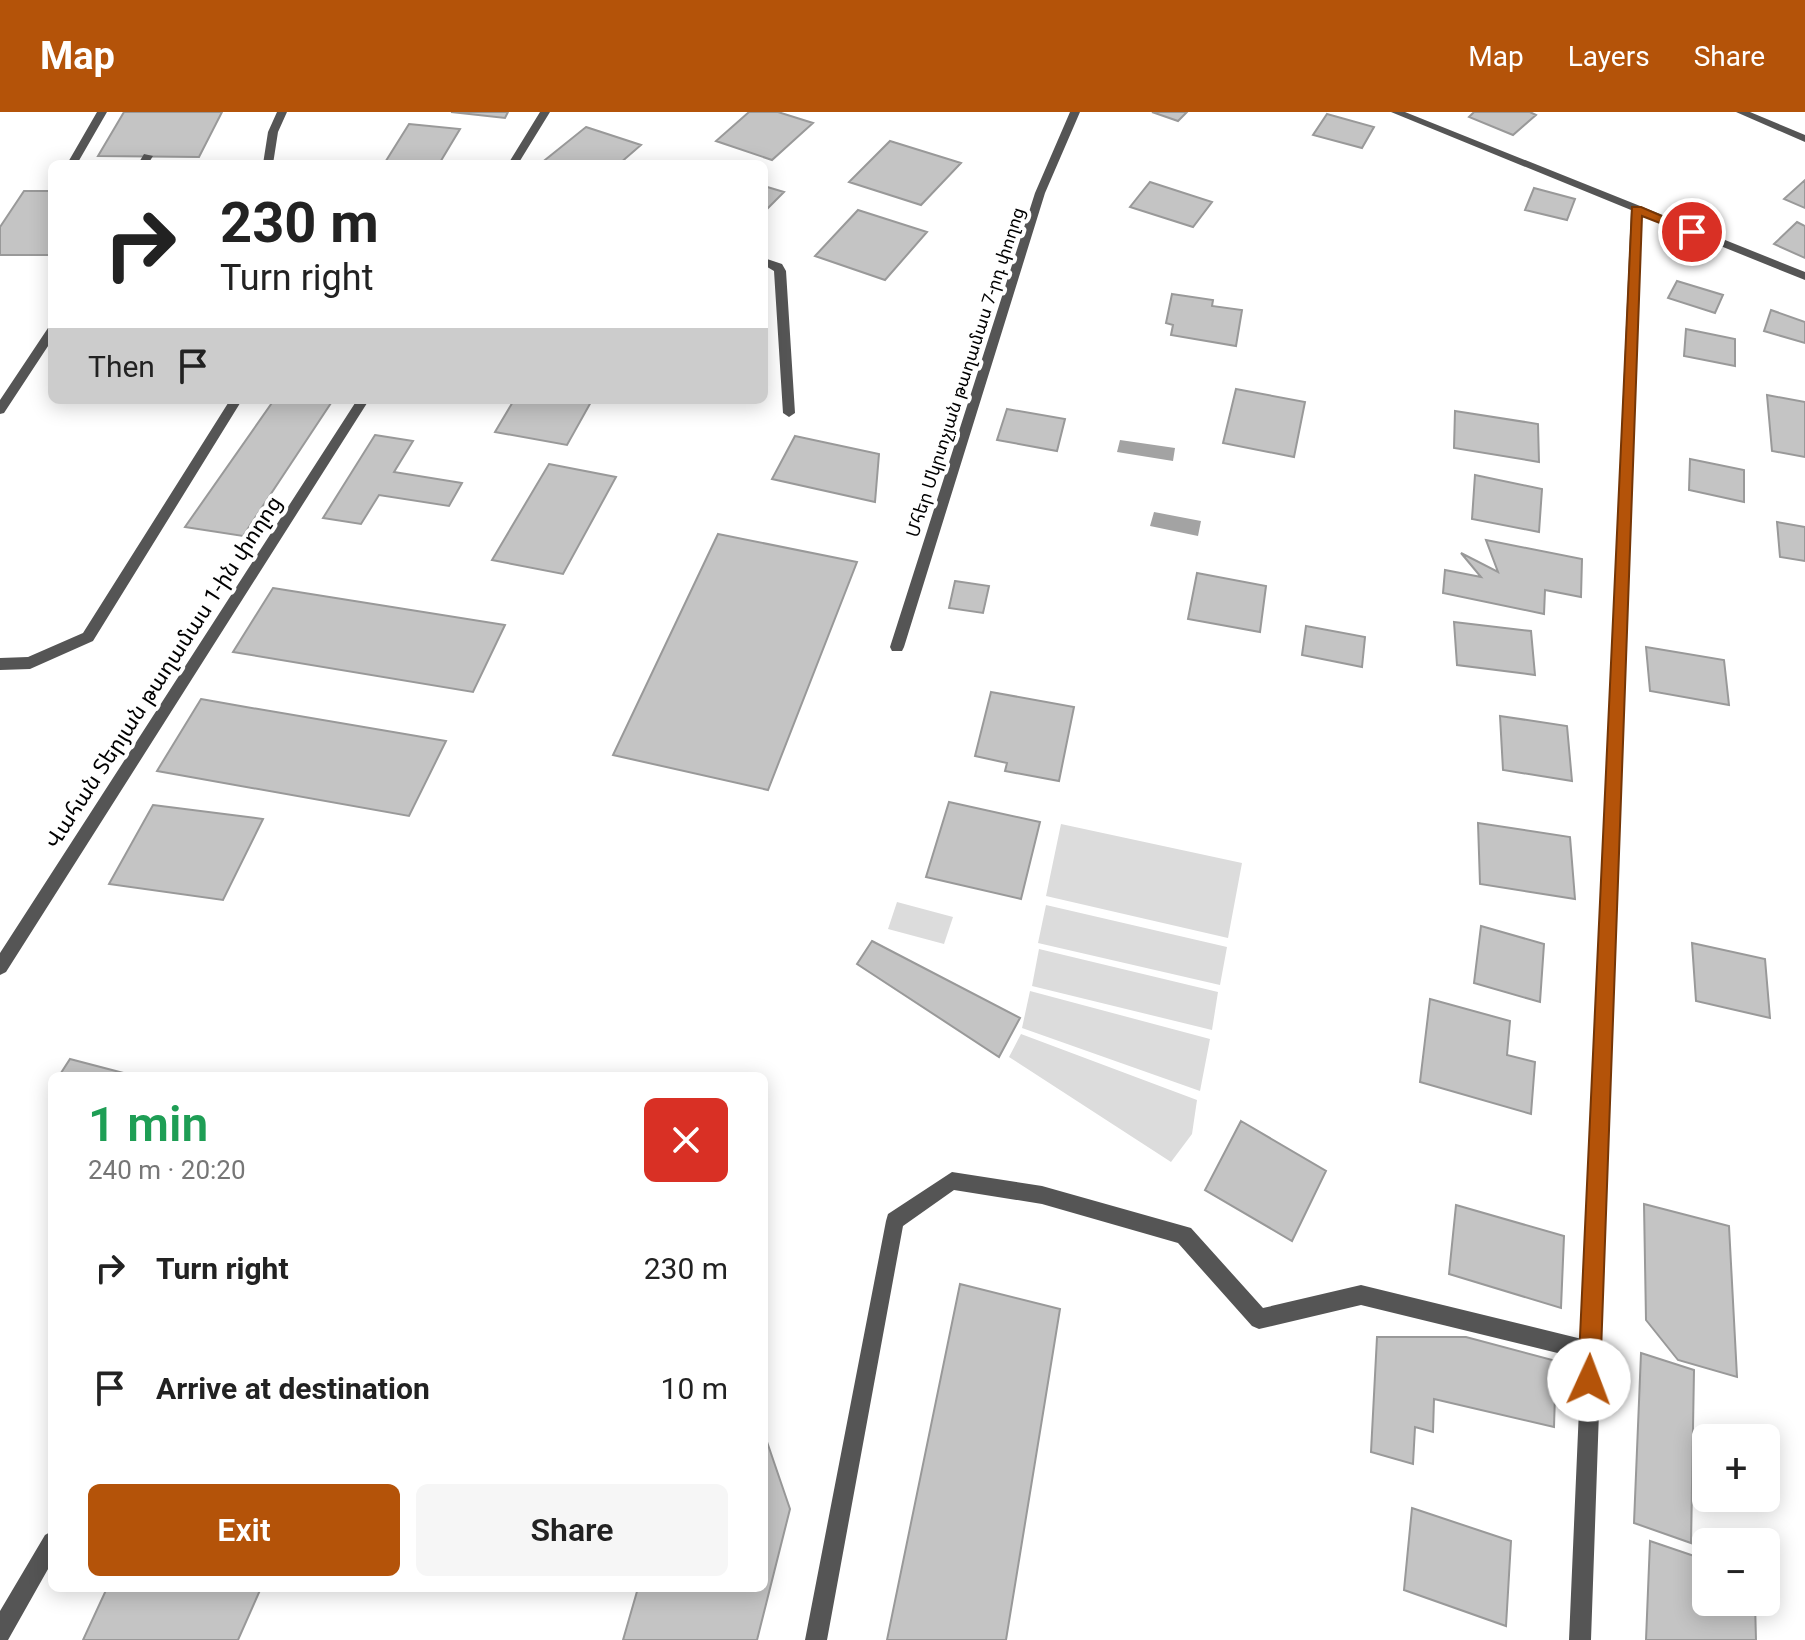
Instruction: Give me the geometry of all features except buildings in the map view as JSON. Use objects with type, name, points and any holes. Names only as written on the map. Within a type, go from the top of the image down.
[{"type":"street","points":[[74,160],[102,112]]},
{"type":"street","points":[[269,160],[273,132],[282,112]]},
{"type":"street","points":[[515,160],[545,112]]},
{"type":"street","name":"Մհեր Մկրտչյան թաղամաս 7-րդ փողոց","points":[[897,647],[1040,193],[1075,112]]},
{"type":"street","points":[[1396,112],[1805,276]]},
{"type":"street","points":[[1741,112],[1805,139]]},
{"type":"street","points":[[1580,1640],[1636,210]]},
{"type":"street","points":[[768,262],[778,266],[780,271],[789,413]]},
{"type":"street","points":[[0,410],[48,337]]},
{"type":"street","points":[[0,664],[30,663],[88,637],[234,404]]},
{"type":"street","name":"Վահան Տերյան թաղամաս 1-ին փողոց","points":[[0,967],[360,404]]},
{"type":"street","points":[[816,1640],[895,1221],[952,1181],[1042,1195],[1184,1235],[1259,1319],[1361,1295],[1590,1351]]},
{"type":"street","points":[[0,1632],[48,1549]]},
{"type":"shaded area","points":[[1120,440],[1175,448],[1173,461],[1117,452]]},
{"type":"shaded area","points":[[1154,512],[1201,521],[1198,536],[1150,526]]},
{"type":"shaded area","points":[[1061,824],[1242,863],[1228,938],[1046,896]]},
{"type":"shaded area","points":[[897,902],[953,917],[944,944],[888,929]]},
{"type":"shaded area","points":[[1046,905],[1227,947],[1220,985],[1038,943]]},
{"type":"shaded area","points":[[1039,949],[1218,992],[1212,1030],[1032,986]]},
{"type":"shaded area","points":[[1030,991],[1210,1039],[1200,1091],[1022,1028]]},
{"type":"shaded area","points":[[1021,1034],[1197,1100],[1192,1134],[1171,1162],[1009,1057]]},
{"type":"route","points":[[1589,1380],[1636,210],[1692,232]]}]
